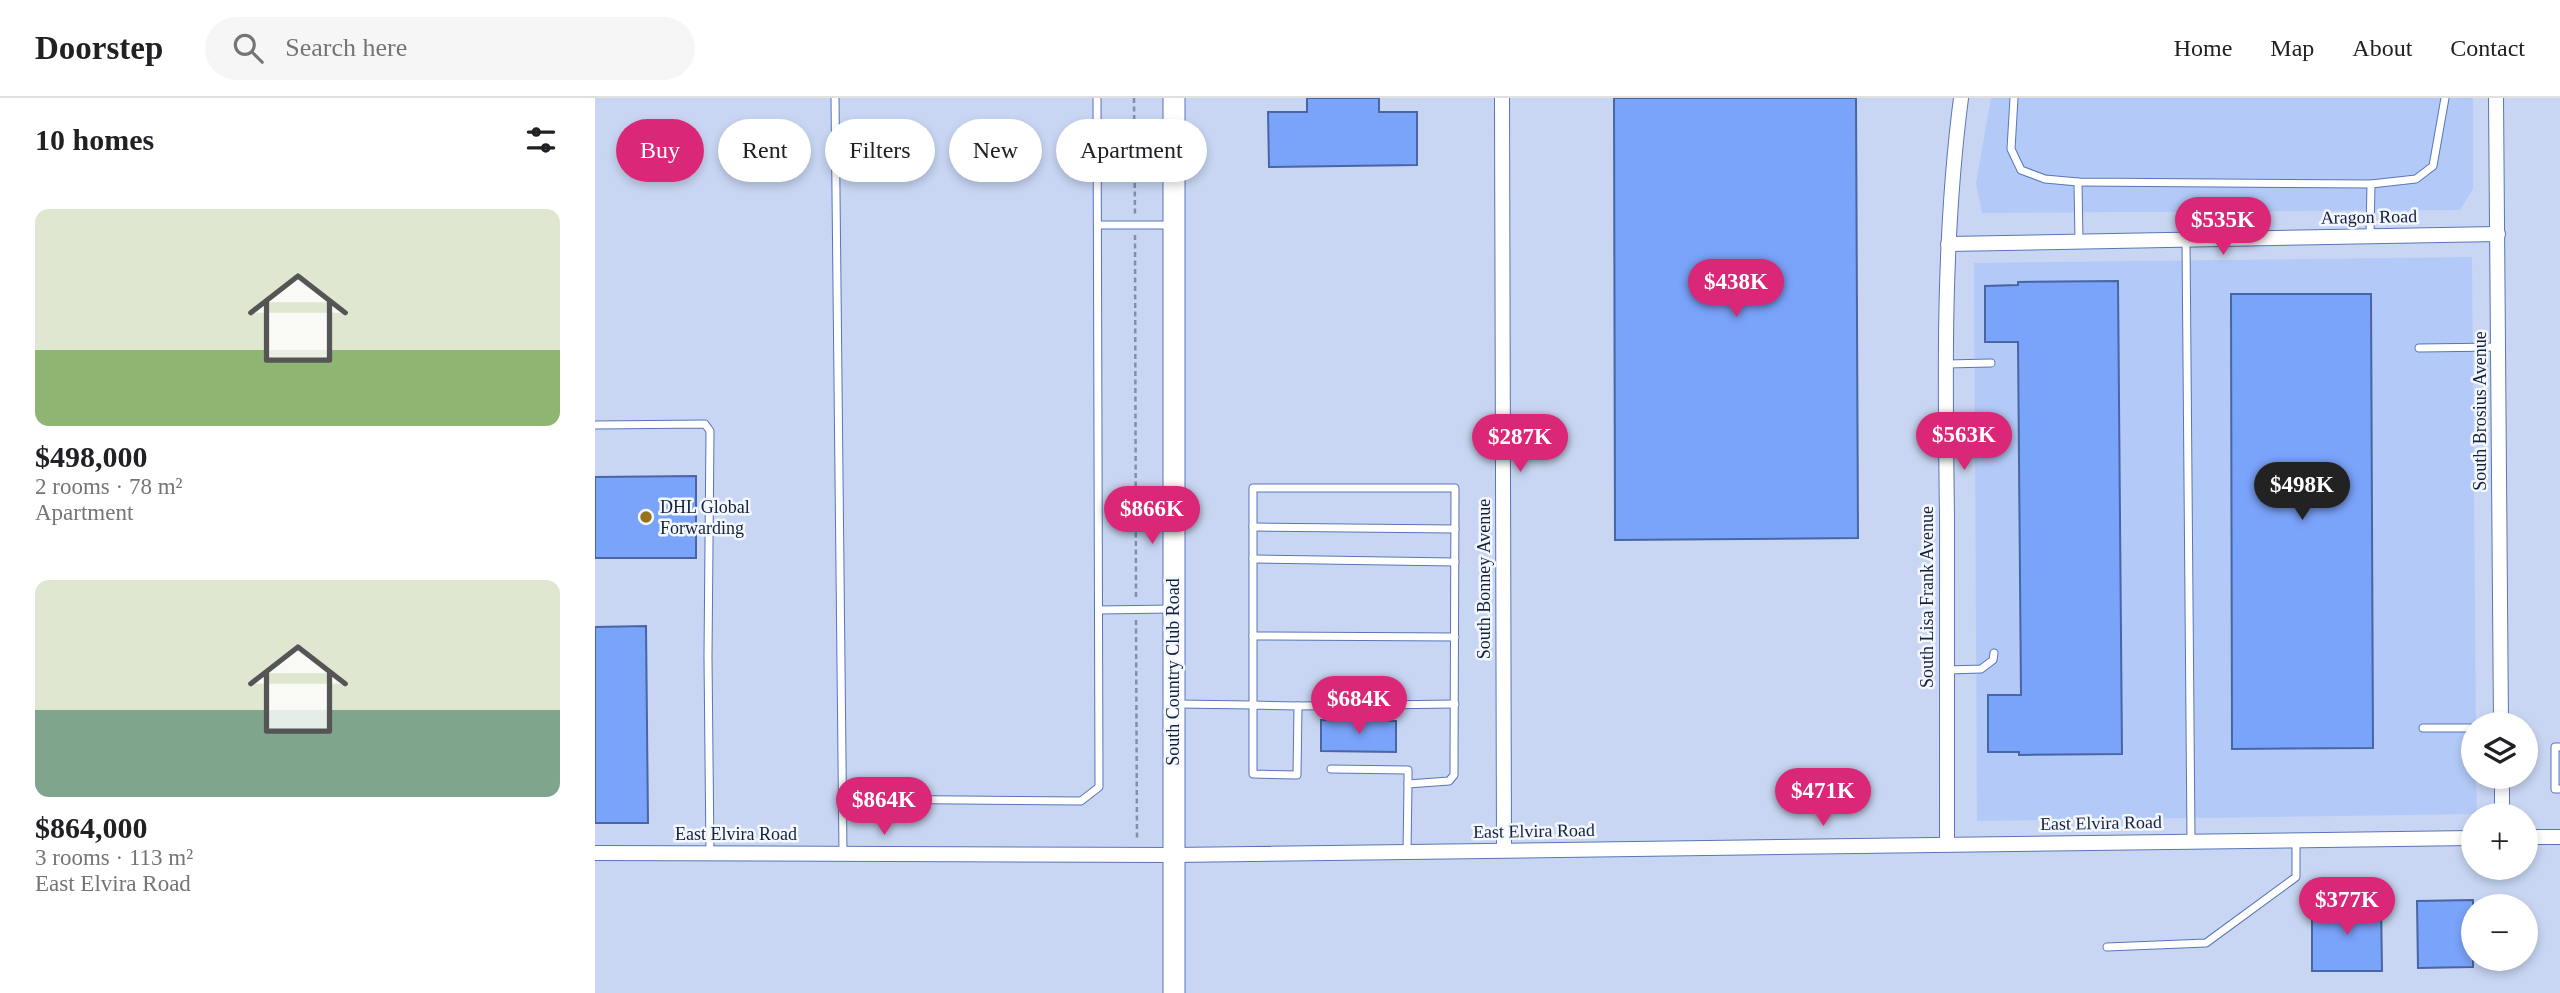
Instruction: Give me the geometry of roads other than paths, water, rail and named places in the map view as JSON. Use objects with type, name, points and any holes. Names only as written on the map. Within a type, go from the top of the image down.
[{"type":"street","name":"South Country Club Road","points":[[1174,98],[1174,993]]},
{"type":"street","name":"South Bonney Avenue","points":[[1502,98],[1504,850]]},
{"type":"street","name":"South Lisa Frank Avenue","points":[[1947,844],[1945,364],[1953,160],[1961,98]]},
{"type":"street","name":"South Brosius Avenue","points":[[2496,98],[2501,712]]},
{"type":"street","name":"Aragon Road","points":[[1948,244],[2498,234]]},
{"type":"street","points":[[2538,837],[2560,837]]},
{"type":"street","name":"East Elvira Road","points":[[595,853],[1173,855],[2461,838]]},
{"type":"lane","points":[[835,98],[843,854]]},
{"type":"lane","points":[[843,799],[1081,801],[1099,787],[1097,98]]},
{"type":"lane","points":[[2014,98],[2011,149],[2021,170],[2045,179],[2078,182],[2371,184],[2416,178],[2433,166],[2445,98]]},
{"type":"lane","points":[[2078,182],[2079,241]]},
{"type":"lane","points":[[2370,236],[2371,184]]},
{"type":"lane","points":[[1097,225],[1174,225]]},
{"type":"lane","points":[[2186,240],[2191,841]]},
{"type":"lane","points":[[2419,348],[2499,347]]},
{"type":"lane","points":[[1945,364],[1991,363]]},
{"type":"lane","points":[[595,425],[705,424],[710,431],[710,854]]},
{"type":"lane","points":[[1297,706],[1297,775],[1253,775],[1253,488],[1455,488],[1454,775],[1449,781],[1408,785]]},
{"type":"lane","points":[[1253,527],[1455,529]]},
{"type":"lane","points":[[1253,559],[1455,562]]},
{"type":"lane","points":[[1099,610],[1173,609]]},
{"type":"lane","points":[[1253,636],[1455,637]]},
{"type":"lane","points":[[1947,670],[1981,669],[1993,660],[1994,653]]},
{"type":"lane","points":[[1173,704],[1455,704]]},
{"type":"lane","points":[[2423,728],[2461,729]]},
{"type":"lane","points":[[2560,747],[2555,747],[2555,789],[2560,789]]},
{"type":"lane","points":[[1331,769],[1408,770],[1407,852]]},
{"type":"lane","points":[[2107,947],[2206,943],[2296,877],[2296,840]]},
{"type":"place","name":"DHL Global Forwarding","points":[[646,517]]}]
